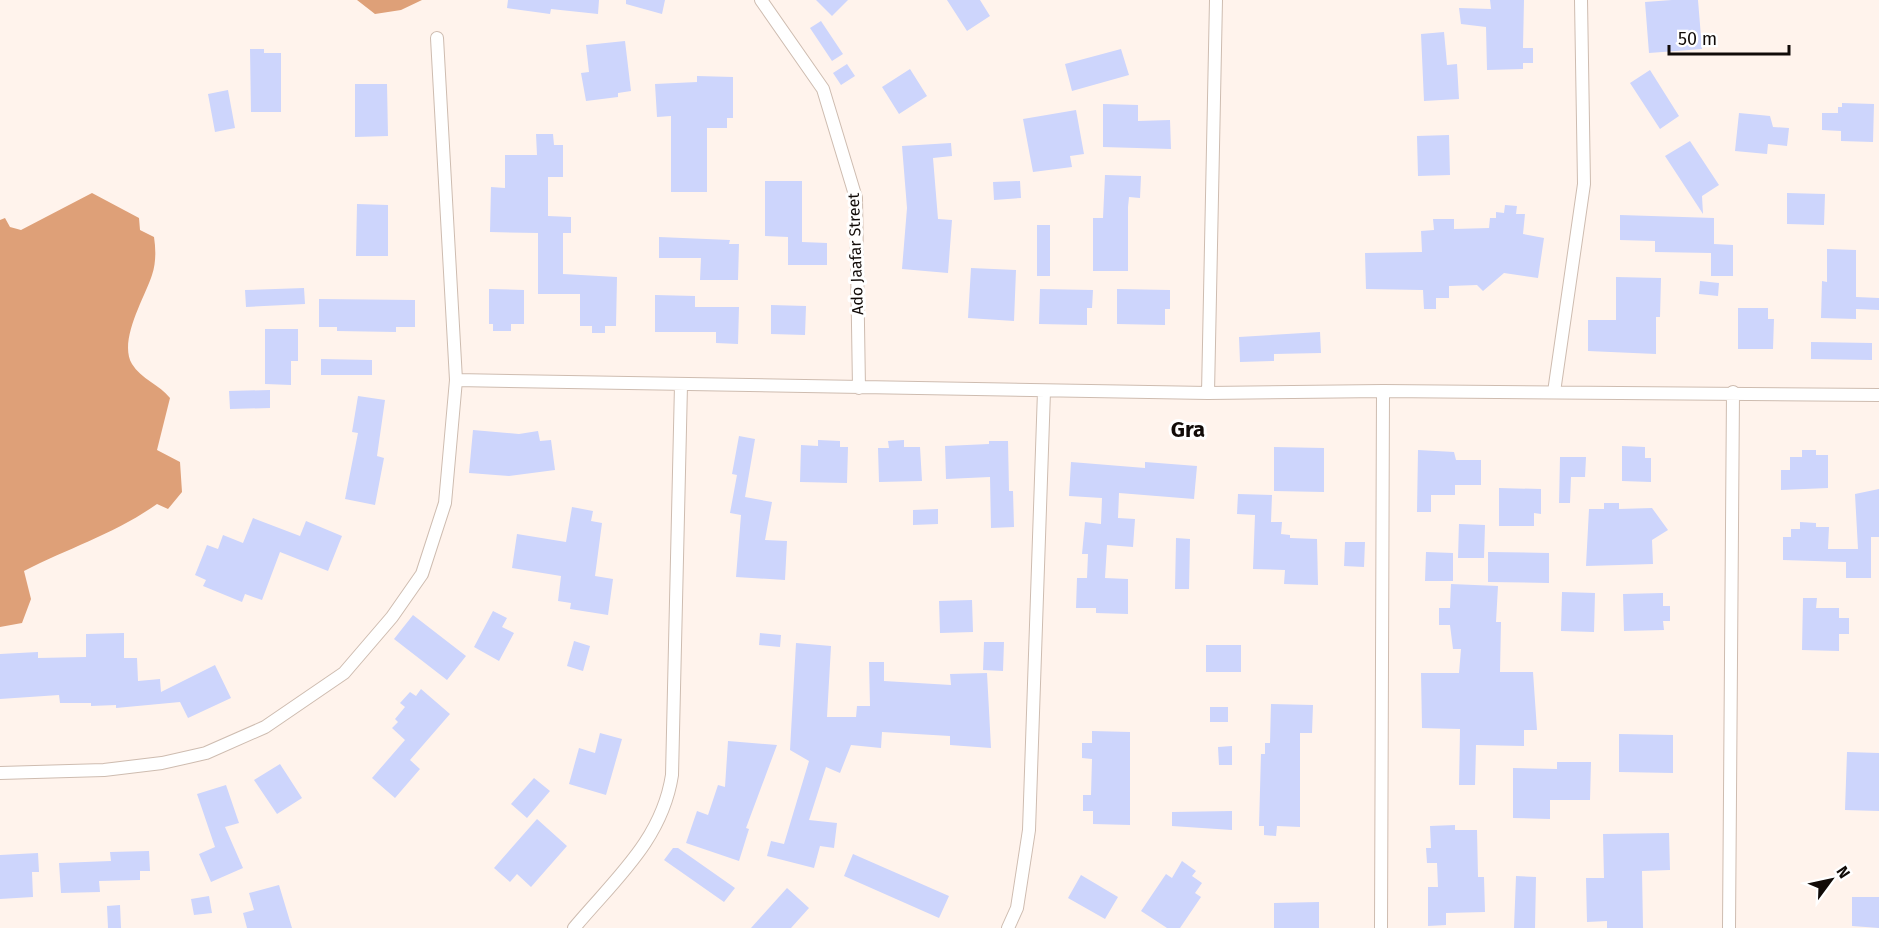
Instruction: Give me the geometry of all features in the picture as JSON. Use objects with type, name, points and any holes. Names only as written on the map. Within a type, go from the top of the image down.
[{"type":"street","name":"Ado Jaafar Street","points":[[761,0],[823,89],[856,198],[859,388]]},
{"type":"street","points":[[1208,393],[1216,0]]},
{"type":"street","points":[[1554,392],[1584,184],[1581,0]]},
{"type":"street","points":[[0,773],[104,770],[162,763],[206,753],[265,727],[344,673],[392,616],[422,574],[445,503],[456,380],[437,39]]},
{"type":"street","points":[[456,380],[1208,393],[1733,392],[1879,395]]},
{"type":"street","points":[[574,928],[650,837],[668,800],[672,775],[681,385]]},
{"type":"street","points":[[1008,928],[1017,908],[1029,830],[1044,391]]},
{"type":"street","points":[[1381,928],[1383,391]]},
{"type":"street","points":[[1729,928],[1733,392]]},
{"type":"shaded area","points":[[357,0],[422,0],[401,10],[375,14]]},
{"type":"shaded area","points":[[92,193],[139,218],[140,230],[154,237],[153,270],[130,332],[129,354],[136,369],[170,398],[157,450],[180,462],[182,492],[168,509],[157,504],[109,532],[24,571],[31,599],[22,623],[0,627],[0,220],[5,218],[10,227],[21,230]]},
{"type":"building","points":[[508,0],[599,0],[598,14],[551,9],[550,14],[507,8]]},
{"type":"building","points":[[626,0],[665,0],[662,14],[626,4]]},
{"type":"building","points":[[816,0],[848,0],[832,16]]},
{"type":"building","points":[[947,0],[980,0],[990,16],[967,31]]},
{"type":"building","points":[[1490,0],[1524,0],[1523,48],[1533,48],[1533,63],[1523,63],[1523,69],[1487,70],[1486,27],[1461,24],[1459,8],[1491,9]]},
{"type":"building","points":[[1698,0],[1702,49],[1649,53],[1645,2]]},
{"type":"building","points":[[821,21],[843,54],[832,61],[810,28]]},
{"type":"building","points":[[1444,32],[1447,65],[1457,64],[1459,99],[1424,101],[1421,34]]},
{"type":"building","points":[[625,41],[631,91],[618,93],[618,97],[586,101],[581,73],[589,72],[586,45]]},
{"type":"building","points":[[250,49],[264,49],[264,53],[281,53],[281,112],[251,112]]},
{"type":"building","points":[[1121,49],[1129,75],[1072,91],[1065,64]]},
{"type":"building","points":[[847,64],[855,76],[841,85],[833,73]]},
{"type":"building","points":[[910,69],[927,96],[899,114],[882,87]]},
{"type":"building","points":[[1650,70],[1679,116],[1660,129],[1630,83]]},
{"type":"building","points":[[697,76],[733,77],[733,118],[727,118],[727,128],[707,128],[707,192],[671,192],[671,116],[657,117],[655,84],[697,82]]},
{"type":"building","points":[[355,84],[387,84],[388,136],[355,137]]},
{"type":"building","points":[[228,90],[235,128],[215,132],[208,94]]},
{"type":"building","points":[[1842,103],[1874,104],[1873,142],[1841,141],[1841,131],[1822,130],[1822,113],[1838,113],[1838,107],[1842,107]]},
{"type":"building","points":[[1103,104],[1138,105],[1138,121],[1170,120],[1171,149],[1103,147]]},
{"type":"building","points":[[1076,110],[1084,154],[1070,156],[1072,167],[1033,172],[1023,119]]},
{"type":"building","points":[[1739,113],[1770,116],[1773,127],[1789,128],[1787,146],[1768,144],[1767,154],[1735,151]]},
{"type":"building","points":[[536,134],[553,134],[554,145],[563,145],[563,177],[548,177],[548,216],[571,217],[571,233],[563,233],[563,274],[617,277],[616,326],[605,326],[605,333],[592,333],[592,326],[580,326],[580,294],[538,294],[538,233],[490,232],[491,187],[505,188],[505,155],[537,155]]},
{"type":"building","points":[[1449,135],[1450,175],[1418,176],[1417,136]]},
{"type":"building","points":[[1690,141],[1719,185],[1702,196],[1703,214],[1665,156]]},
{"type":"building","points":[[951,143],[952,156],[933,158],[938,219],[952,220],[948,273],[902,269],[907,208],[902,146]]},
{"type":"building","points":[[1105,175],[1141,176],[1140,198],[1129,197],[1128,271],[1093,271],[1093,218],[1103,218]]},
{"type":"building","points":[[765,181],[802,181],[802,242],[827,243],[827,265],[788,265],[788,237],[765,236]]},
{"type":"building","points":[[1020,181],[1021,198],[994,200],[993,182]]},
{"type":"building","points":[[1787,193],[1825,194],[1824,225],[1787,224]]},
{"type":"building","points":[[357,204],[388,205],[388,256],[356,256]]},
{"type":"building","points":[[1505,205],[1517,206],[1516,214],[1525,214],[1523,234],[1544,238],[1538,278],[1504,273],[1483,291],[1477,285],[1449,286],[1449,298],[1436,298],[1436,309],[1424,309],[1423,290],[1366,289],[1365,253],[1422,252],[1421,231],[1434,230],[1433,219],[1454,219],[1454,229],[1489,228],[1490,218],[1496,218],[1496,212],[1504,213]]},
{"type":"building","points":[[1620,215],[1714,218],[1714,244],[1733,245],[1733,276],[1711,276],[1711,253],[1655,252],[1655,241],[1620,240]]},
{"type":"building","points":[[1037,225],[1050,225],[1050,276],[1037,276]]},
{"type":"building","points":[[659,237],[730,240],[729,244],[739,244],[738,280],[700,280],[701,258],[659,258]]},
{"type":"building","points":[[1827,249],[1856,250],[1856,297],[1879,298],[1879,310],[1856,309],[1856,319],[1821,318],[1822,281],[1827,282]]},
{"type":"building","points":[[971,268],[1016,270],[1014,321],[968,318]]},
{"type":"building","points":[[1616,277],[1661,278],[1660,317],[1656,317],[1656,354],[1588,351],[1588,320],[1616,320]]},
{"type":"building","points":[[1700,281],[1719,283],[1718,296],[1699,294]]},
{"type":"building","points":[[304,288],[305,304],[246,307],[245,290]]},
{"type":"building","points":[[489,289],[524,290],[524,324],[511,324],[511,331],[493,331],[493,324],[489,324]]},
{"type":"building","points":[[1040,289],[1093,290],[1092,308],[1087,308],[1087,325],[1039,324]]},
{"type":"building","points":[[1117,289],[1170,290],[1170,309],[1165,309],[1165,325],[1117,324]]},
{"type":"building","points":[[655,295],[695,296],[695,307],[739,307],[738,344],[716,343],[716,332],[655,332]]},
{"type":"building","points":[[319,299],[415,300],[415,327],[396,327],[396,332],[337,331],[337,327],[319,327]]},
{"type":"building","points":[[771,305],[806,306],[805,335],[771,334]]},
{"type":"building","points":[[1738,308],[1768,308],[1768,319],[1774,319],[1773,349],[1738,349]]},
{"type":"building","points":[[265,329],[298,329],[298,361],[291,361],[291,385],[265,384]]},
{"type":"building","points":[[1320,332],[1321,353],[1274,354],[1274,361],[1240,362],[1239,337]]},
{"type":"building","points":[[1811,342],[1872,343],[1872,360],[1811,359]]},
{"type":"building","points":[[321,359],[372,360],[372,375],[321,375]]},
{"type":"building","points":[[270,390],[270,408],[230,409],[229,391]]},
{"type":"building","points":[[358,396],[385,400],[377,456],[384,458],[375,505],[345,499],[358,433],[352,432]]},
{"type":"building","points":[[473,430],[519,434],[538,431],[540,441],[551,440],[555,470],[509,476],[469,473]]},
{"type":"building","points":[[739,436],[755,439],[745,497],[772,502],[765,540],[787,541],[785,580],[736,577],[741,515],[730,513],[737,475],[732,474]]},
{"type":"building","points":[[818,440],[840,441],[840,447],[848,447],[847,483],[800,482],[801,445],[818,446]]},
{"type":"building","points":[[904,440],[904,447],[920,447],[922,481],[879,482],[878,448],[889,448],[888,441]]},
{"type":"building","points":[[989,441],[1008,441],[1009,491],[1013,491],[1014,527],[991,528],[990,477],[946,479],[945,446],[989,444]]},
{"type":"building","points":[[1622,446],[1645,447],[1645,458],[1651,458],[1651,482],[1622,481]]},
{"type":"building","points":[[1274,447],[1324,448],[1324,492],[1274,491]]},
{"type":"building","points":[[1418,450],[1454,452],[1456,460],[1481,460],[1481,485],[1455,485],[1455,495],[1431,495],[1431,512],[1417,512]]},
{"type":"building","points":[[1802,450],[1816,450],[1816,455],[1828,455],[1828,488],[1781,490],[1781,470],[1790,470],[1790,457],[1802,457]]},
{"type":"building","points":[[1560,457],[1586,457],[1585,477],[1571,477],[1570,503],[1559,503]]},
{"type":"building","points":[[1071,462],[1145,468],[1145,462],[1197,466],[1194,499],[1119,493],[1118,518],[1135,519],[1133,547],[1107,545],[1105,578],[1128,579],[1128,614],[1096,613],[1096,608],[1076,608],[1077,578],[1087,578],[1088,554],[1082,554],[1085,522],[1101,524],[1102,498],[1069,496]]},
{"type":"building","points":[[1499,488],[1541,489],[1541,514],[1534,513],[1534,526],[1499,526]]},
{"type":"building","points":[[1879,489],[1879,537],[1871,537],[1871,578],[1846,578],[1846,562],[1783,560],[1783,537],[1791,537],[1791,529],[1800,529],[1800,522],[1816,523],[1816,527],[1829,527],[1828,549],[1858,549],[1855,494]]},
{"type":"building","points":[[1238,494],[1272,495],[1271,522],[1282,522],[1281,534],[1290,535],[1290,538],[1317,539],[1318,585],[1284,584],[1285,570],[1253,569],[1255,515],[1237,514]]},
{"type":"building","points":[[1604,503],[1619,503],[1619,509],[1652,508],[1668,530],[1652,540],[1653,564],[1586,566],[1589,509],[1604,509]]},
{"type":"building","points":[[572,507],[593,511],[591,521],[602,523],[595,576],[613,579],[608,615],[570,609],[571,603],[558,601],[561,576],[512,568],[517,534],[566,542]]},
{"type":"building","points":[[938,509],[938,524],[913,525],[913,510]]},
{"type":"building","points":[[253,518],[300,536],[306,521],[342,536],[328,571],[280,552],[262,600],[245,594],[242,602],[203,586],[206,580],[195,575],[207,545],[218,549],[223,535],[243,543]]},
{"type":"building","points":[[1459,524],[1485,525],[1484,558],[1458,558]]},
{"type":"building","points":[[1176,538],[1190,539],[1189,589],[1175,589]]},
{"type":"building","points":[[1345,542],[1365,542],[1364,567],[1344,566]]},
{"type":"building","points":[[1426,552],[1453,553],[1453,581],[1425,581]]},
{"type":"building","points":[[1488,552],[1549,553],[1549,583],[1488,582]]},
{"type":"building","points":[[1451,584],[1498,586],[1496,622],[1501,622],[1500,672],[1533,672],[1537,730],[1524,730],[1524,746],[1476,745],[1475,785],[1459,785],[1460,729],[1422,728],[1421,673],[1459,673],[1461,649],[1453,649],[1450,625],[1439,625],[1439,608],[1450,608]]},
{"type":"building","points":[[1562,592],[1595,593],[1594,632],[1561,631]]},
{"type":"building","points":[[1663,593],[1663,606],[1670,606],[1670,621],[1663,621],[1664,630],[1624,631],[1623,594]]},
{"type":"building","points":[[1803,598],[1817,598],[1816,608],[1839,608],[1839,618],[1849,618],[1849,634],[1839,634],[1839,651],[1802,650]]},
{"type":"building","points":[[972,600],[973,632],[940,633],[939,601]]},
{"type":"building","points":[[493,611],[507,618],[502,627],[514,633],[499,661],[474,647]]},
{"type":"building","points":[[413,615],[466,656],[447,680],[394,639]]},
{"type":"building","points":[[124,633],[124,658],[137,658],[138,681],[160,679],[161,692],[215,665],[231,698],[188,718],[180,702],[116,708],[116,705],[91,706],[91,703],[60,703],[59,695],[0,699],[0,654],[38,652],[38,658],[86,657],[86,634]]},
{"type":"building","points":[[760,633],[781,635],[780,647],[759,645]]},
{"type":"building","points":[[574,641],[590,646],[583,671],[567,666]]},
{"type":"building","points":[[984,642],[1004,642],[1003,671],[983,670]]},
{"type":"building","points":[[796,643],[831,646],[827,717],[856,717],[857,706],[870,706],[869,662],[884,662],[884,681],[951,685],[950,674],[987,673],[991,748],[950,745],[950,736],[882,732],[881,748],[851,745],[840,773],[826,767],[809,820],[837,823],[834,848],[820,846],[814,868],[767,856],[771,841],[784,844],[809,761],[790,750]]},
{"type":"building","points":[[1206,645],[1241,645],[1241,672],[1206,672]]},
{"type":"building","points":[[421,689],[450,714],[410,760],[420,769],[395,798],[372,778],[405,740],[392,728],[398,722],[395,719],[405,707],[400,703],[410,692],[416,696]]},
{"type":"building","points":[[1271,704],[1313,705],[1312,733],[1300,733],[1300,827],[1277,826],[1276,836],[1264,835],[1264,826],[1259,826],[1261,754],[1265,754],[1265,743],[1270,743]]},
{"type":"building","points":[[1210,707],[1228,707],[1228,722],[1210,722]]},
{"type":"building","points":[[1092,731],[1130,732],[1130,825],[1093,824],[1093,811],[1083,811],[1083,795],[1091,795],[1092,759],[1082,758],[1082,743],[1092,743]]},
{"type":"building","points":[[600,733],[622,739],[606,795],[569,784],[579,748],[595,753]]},
{"type":"building","points":[[1619,734],[1673,735],[1673,773],[1619,772]]},
{"type":"building","points":[[728,741],[777,745],[746,828],[749,829],[739,861],[686,843],[697,811],[708,815],[718,785],[725,787]]},
{"type":"building","points":[[1232,746],[1232,765],[1219,765],[1218,747]]},
{"type":"building","points":[[1847,752],[1879,753],[1879,811],[1845,810]]},
{"type":"building","points":[[1557,762],[1591,762],[1590,800],[1550,800],[1550,819],[1513,818],[1513,768],[1557,769]]},
{"type":"building","points":[[280,764],[302,798],[277,814],[254,780]]},
{"type":"building","points":[[534,778],[550,791],[527,818],[511,804]]},
{"type":"building","points":[[226,785],[239,823],[225,827],[243,868],[211,882],[199,854],[215,847],[197,794]]},
{"type":"building","points":[[1232,811],[1232,830],[1172,826],[1172,812]]},
{"type":"building","points":[[537,819],[567,846],[531,887],[517,874],[510,882],[494,868]]},
{"type":"building","points":[[1455,825],[1455,830],[1477,830],[1478,877],[1484,877],[1485,912],[1446,913],[1446,925],[1428,926],[1428,887],[1438,887],[1437,863],[1427,863],[1426,848],[1431,848],[1430,826]]},
{"type":"building","points":[[1669,833],[1670,870],[1642,871],[1643,928],[1607,928],[1607,921],[1587,922],[1586,878],[1604,878],[1603,834]]},
{"type":"building","points":[[673,848],[678,848],[735,888],[724,902],[664,860]]},
{"type":"building","points":[[149,851],[150,871],[140,871],[140,880],[99,881],[100,892],[61,893],[59,863],[111,861],[110,852]]},
{"type":"building","points":[[38,853],[39,872],[32,872],[33,897],[0,899],[0,855]]},
{"type":"building","points":[[853,854],[949,896],[939,918],[844,876]]},
{"type":"building","points":[[1182,861],[1196,871],[1192,876],[1202,883],[1195,893],[1201,897],[1180,928],[1167,928],[1141,911],[1166,874],[1172,878]]},
{"type":"building","points":[[1081,875],[1118,897],[1105,919],[1068,898]]},
{"type":"building","points":[[1516,876],[1536,877],[1535,928],[1514,928]]},
{"type":"building","points":[[279,885],[292,928],[247,928],[243,913],[254,910],[249,893]]},
{"type":"building","points":[[787,888],[809,908],[791,928],[751,928]]},
{"type":"building","points":[[209,896],[212,913],[194,915],[191,899]]},
{"type":"building","points":[[1852,897],[1879,897],[1879,928],[1852,926]]},
{"type":"building","points":[[1319,902],[1319,928],[1274,928],[1274,903]]},
{"type":"building","points":[[120,905],[121,928],[108,928],[107,906]]},
{"type":"district","name":"Gra","points":[[1188,429]]}]
